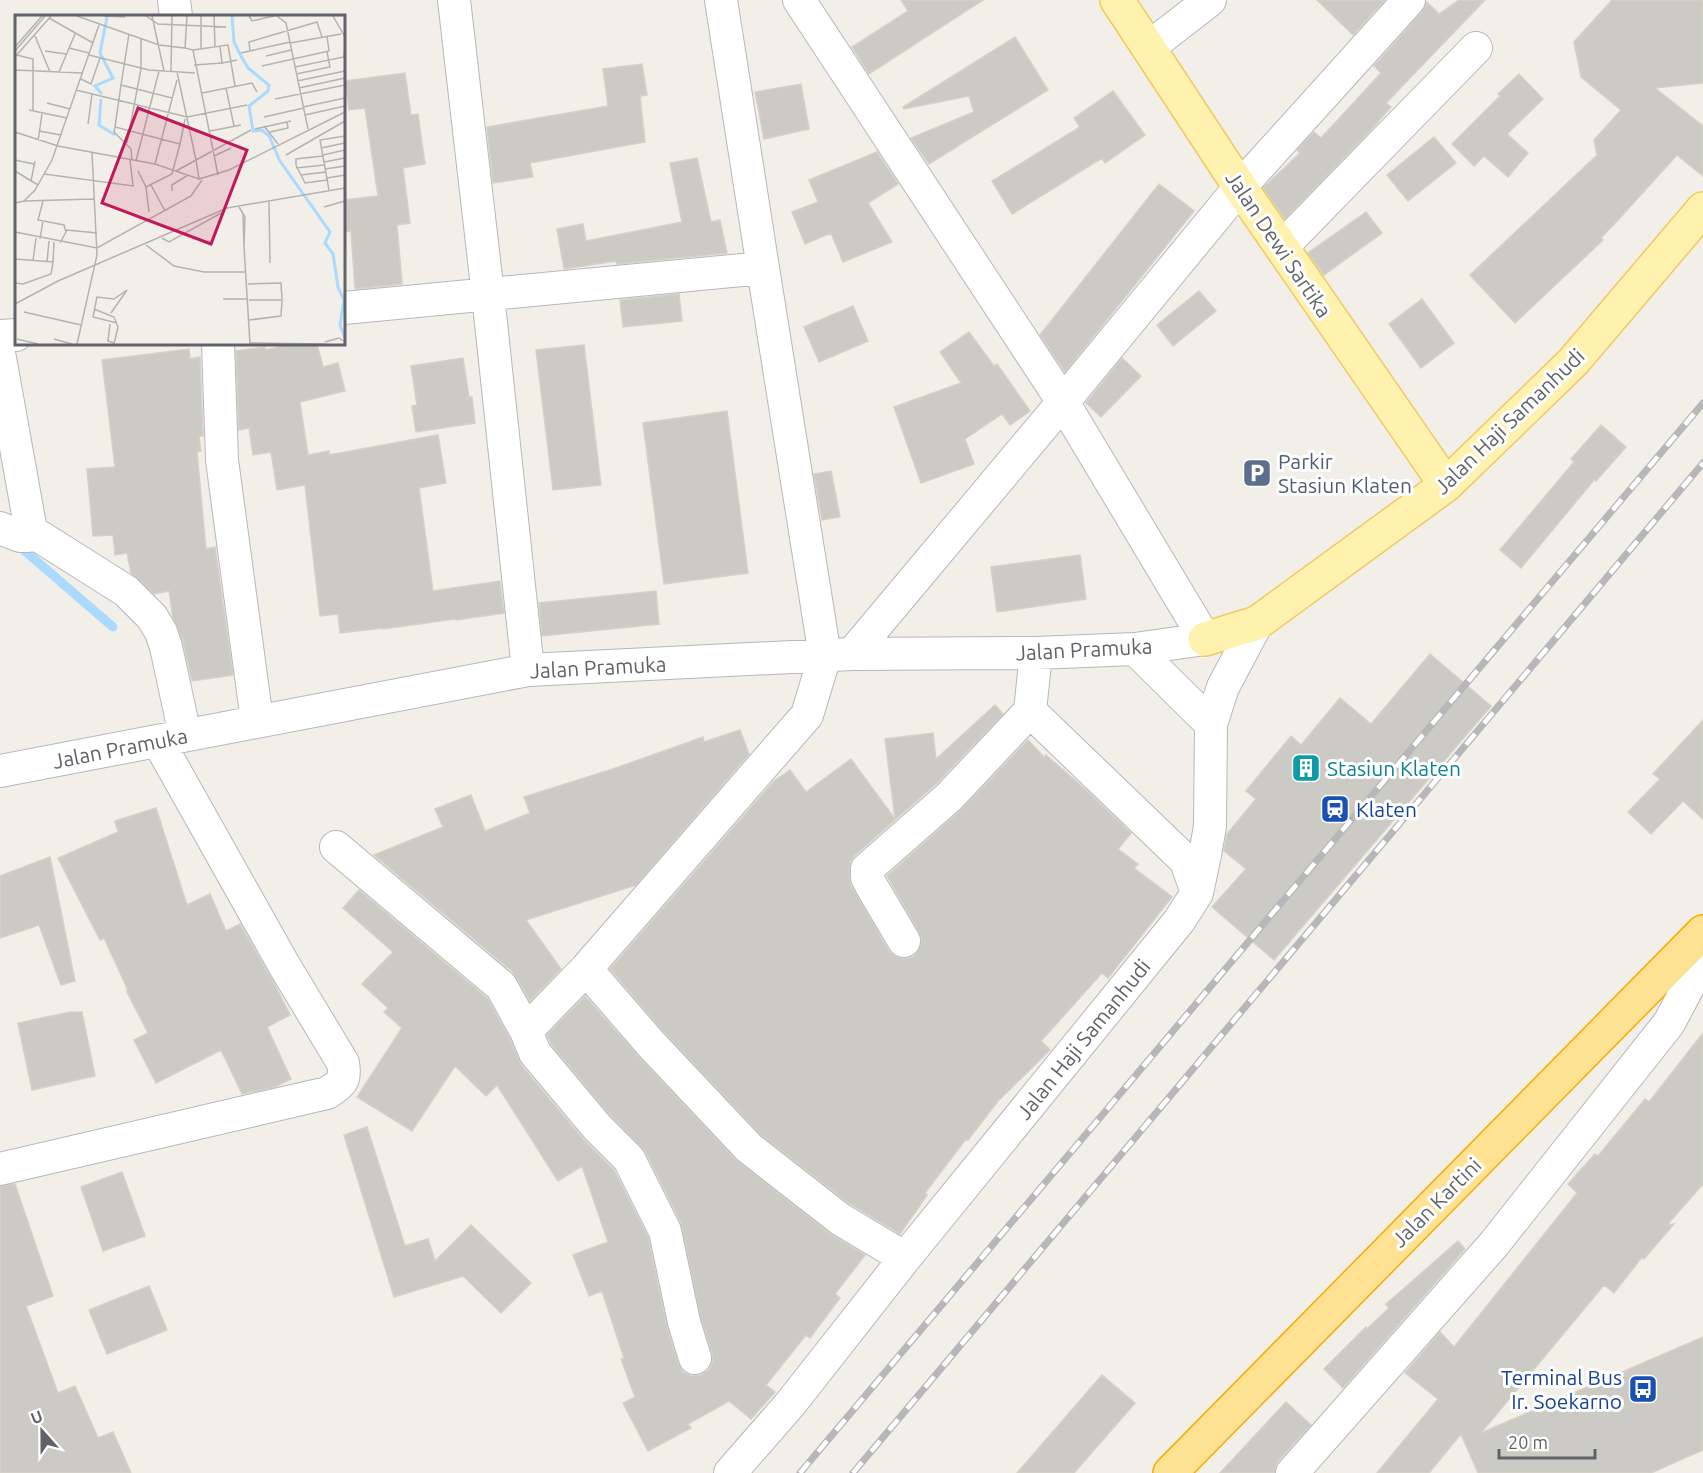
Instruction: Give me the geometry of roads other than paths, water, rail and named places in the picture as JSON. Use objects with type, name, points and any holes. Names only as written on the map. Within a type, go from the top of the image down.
[{"type":"highway","name":"Jalan Kartini","points":[[1170,1473],[1703,932]]},
{"type":"main road","name":"Jalan Dewi Sartika","points":[[1117,0],[1240,187],[1446,485]]},
{"type":"main road","name":"Jalan Haji Samanhudi","points":[[1205,639],[1257,623],[1446,485],[1573,362],[1703,209]]},
{"type":"street","points":[[174,0],[176,15]]},
{"type":"street","points":[[454,0],[528,670]]},
{"type":"street","points":[[721,0],[763,268],[838,655]]},
{"type":"street","points":[[799,0],[1063,402],[1205,639]]},
{"type":"street","points":[[1148,48],[1210,0]]},
{"type":"street","points":[[526,1031],[586,969],[807,715],[838,655],[1063,402],[1240,187],[1409,0]]},
{"type":"street","points":[[1282,248],[1476,48]]},
{"type":"street","points":[[345,308],[763,268]]},
{"type":"street","points":[[0,336],[15,335]]},
{"type":"street","points":[[218,345],[222,460],[257,721]]},
{"type":"street","points":[[0,358],[31,531],[28,536],[20,536],[0,528]]},
{"type":"street","points":[[0,1169],[327,1092],[343,1081],[345,1072],[343,1063],[284,965],[172,738],[165,647],[161,632],[152,617],[126,591],[31,531]]},
{"type":"street","name":"Jalan Haji Samanhudi","points":[[730,1473],[791,1403],[905,1258],[1179,921],[1197,893],[1210,826],[1211,724],[1223,687],[1257,623]]},
{"type":"street","name":"Jalan Pramuka","points":[[0,771],[528,670],[838,655],[1036,653],[1136,649],[1205,639]]},
{"type":"street","points":[[1136,649],[1211,724]]},
{"type":"street","points":[[904,941],[867,878],[867,869],[949,797],[1030,711],[1036,653]]},
{"type":"street","points":[[1030,711],[1185,861],[1197,893]]},
{"type":"street","points":[[336,847],[501,986],[526,1031],[535,1053],[597,1127],[629,1159],[664,1231],[684,1322],[695,1358]]},
{"type":"street","points":[[1292,1473],[1502,1234],[1669,1023],[1703,959]]},
{"type":"street","points":[[586,969],[651,1044],[749,1148],[840,1219],[905,1258]]},
{"type":"waterway","points":[[18,545],[113,627]]},
{"type":"railway","points":[[800,1473],[1703,403]]},
{"type":"railway","points":[[853,1473],[1703,463]]},
{"type":"place","name":"Parkir Stasiun Klaten","points":[[1257,473]]},
{"type":"place","name":"Stasiun Klaten","points":[[1306,768]]},
{"type":"place","name":"Klaten","points":[[1335,809]]},
{"type":"place","name":"Terminal Bus Ir. Soekarno","points":[[1643,1389]]}]
